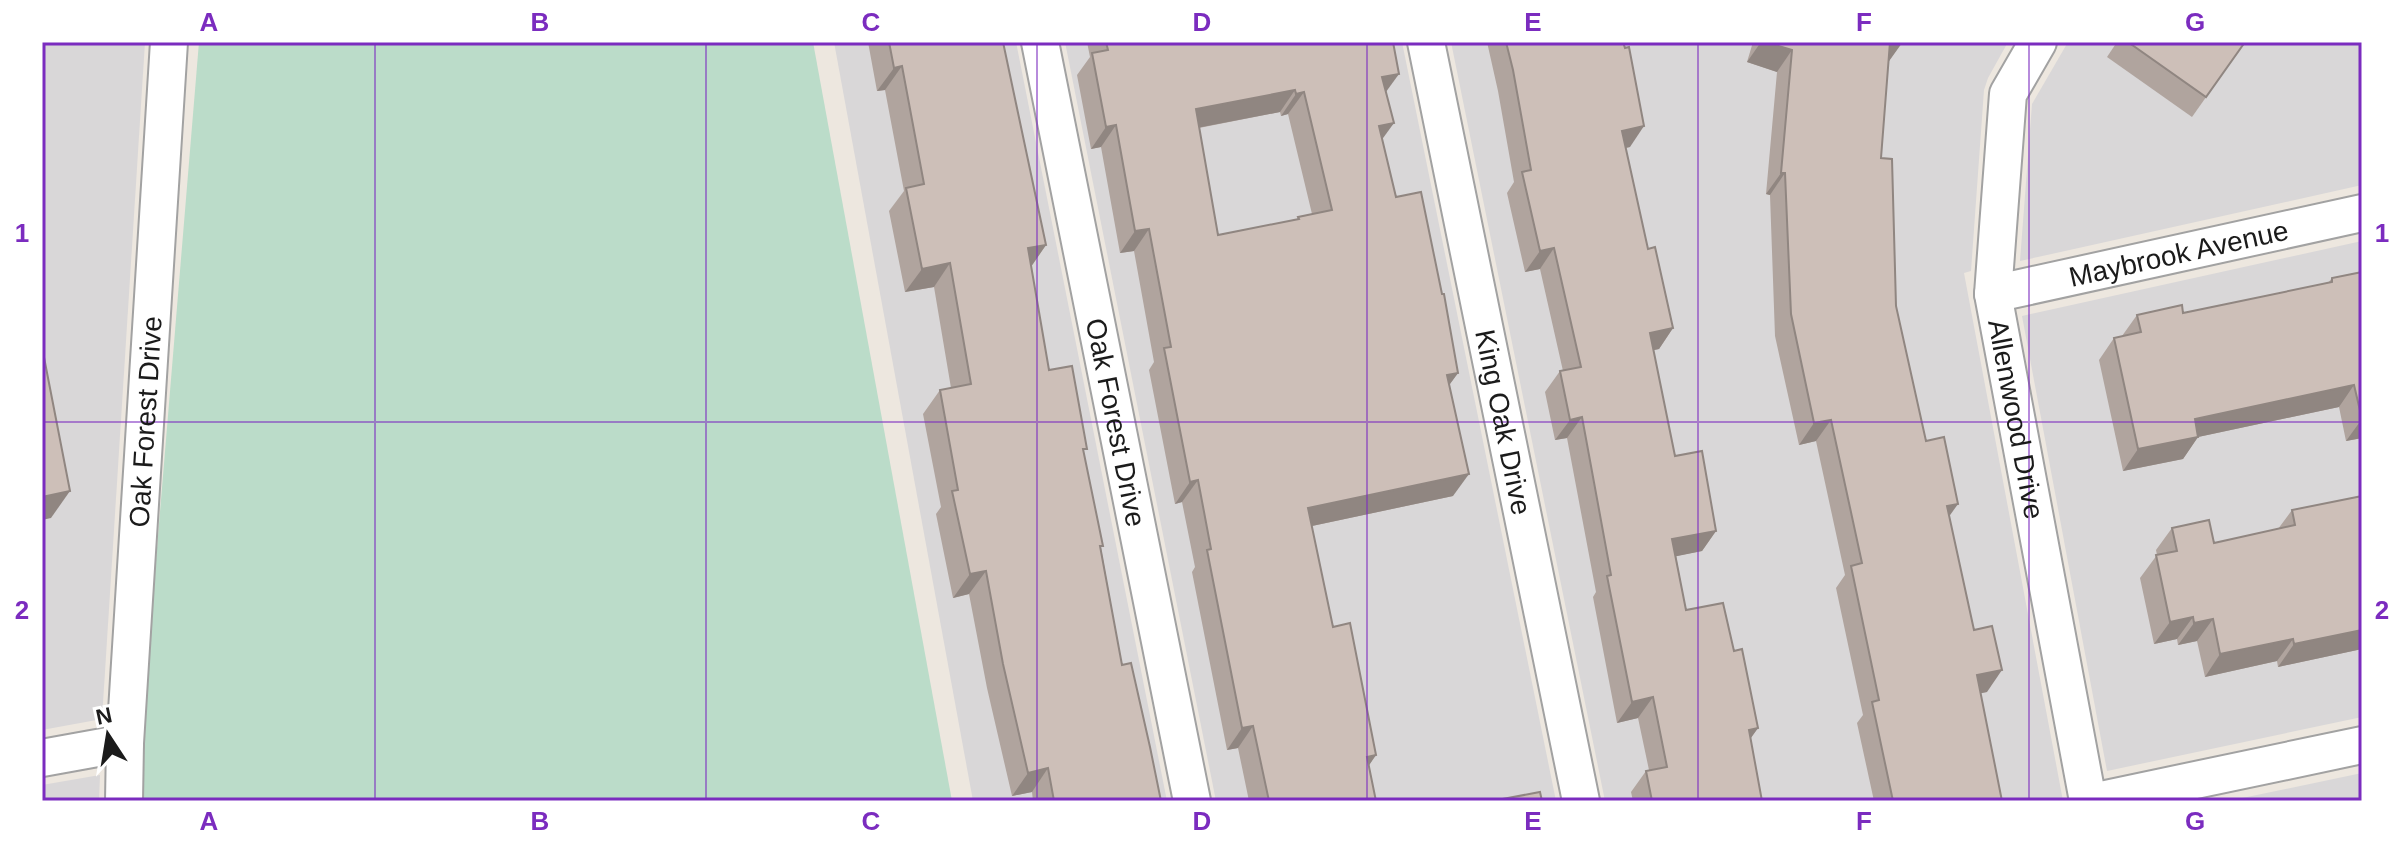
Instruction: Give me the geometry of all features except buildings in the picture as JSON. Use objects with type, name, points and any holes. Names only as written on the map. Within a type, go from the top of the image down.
[{"type":"street","name":"Oak Forest Drive","points":[[124,801],[125,743],[169,42]]},
{"type":"street","name":"Oak Forest Drive","points":[[1040,42],[1192,801]]},
{"type":"street","name":"King Oak Drive","points":[[1426,42],[1581,801]]},
{"type":"street","name":"Allenwood Drive","points":[[2038,42],[2008,94],[1993,294],[2088,801]]},
{"type":"street","name":"Maybrook Avenue","points":[[1993,294],[2362,213]]},
{"type":"street","points":[[42,758],[125,743]]},
{"type":"street","points":[[2096,801],[2362,745]]},
{"type":"shaded area","points":[[42,42],[145,42],[102,719],[42,730]]},
{"type":"shaded area","points":[[834,42],[1016,42],[1167,801],[973,801]]},
{"type":"shaded area","points":[[1065,42],[1402,42],[1556,801],[1216,801]]},
{"type":"shaded area","points":[[1451,42],[2008,42],[1984,90],[1971,271],[1964,273],[2063,801],[1605,801]]},
{"type":"shaded area","points":[[2068,42],[2362,42],[2362,185],[2020,261],[2032,104]]},
{"type":"shaded area","points":[[2362,241],[2362,717],[2107,771],[2022,316]]},
{"type":"shaded area","points":[[2362,773],[2362,801],[2228,801]]},
{"type":"shaded area","points":[[100,775],[99,801],[42,801],[42,785]]},
{"type":"green space","points":[[199,42],[813,42],[952,801],[136,801]]}]
